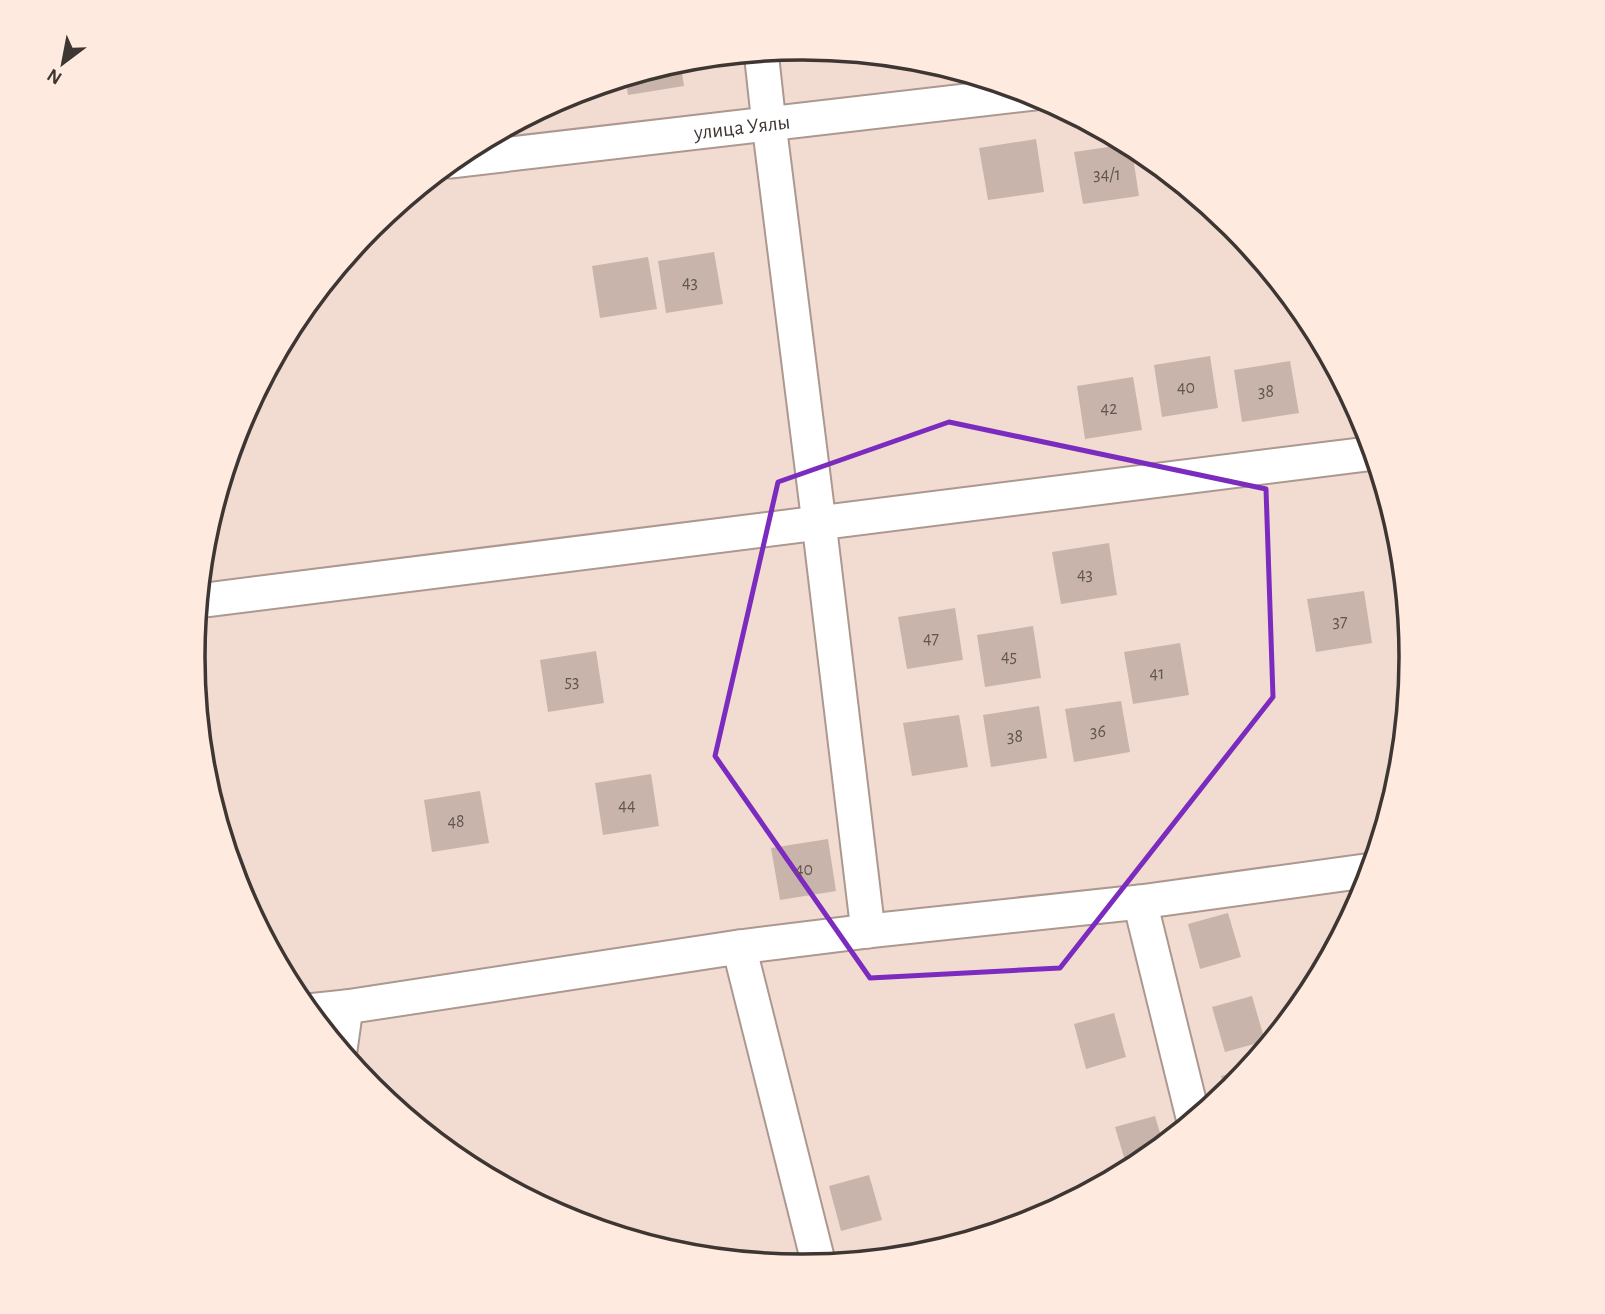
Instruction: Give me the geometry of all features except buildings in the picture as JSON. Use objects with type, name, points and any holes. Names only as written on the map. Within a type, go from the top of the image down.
[{"type":"street","points":[[762,61],[868,930]]},
{"type":"street","name":"улица Уялы","points":[[474,158],[1008,96]]},
{"type":"street","points":[[208,600],[1364,454]]},
{"type":"street","points":[[320,1010],[738,947],[868,930],[1140,902],[1360,872]]},
{"type":"street","points":[[1140,902],[1191,1110]]},
{"type":"street","points":[[738,947],[816,1254]]},
{"type":"street","points":[[342,1037],[346,1007]]},
{"type":"highlighted area","points":[[949,422],[1266,489],[1273,697],[1060,968],[870,978],[715,756],[778,482]]}]
